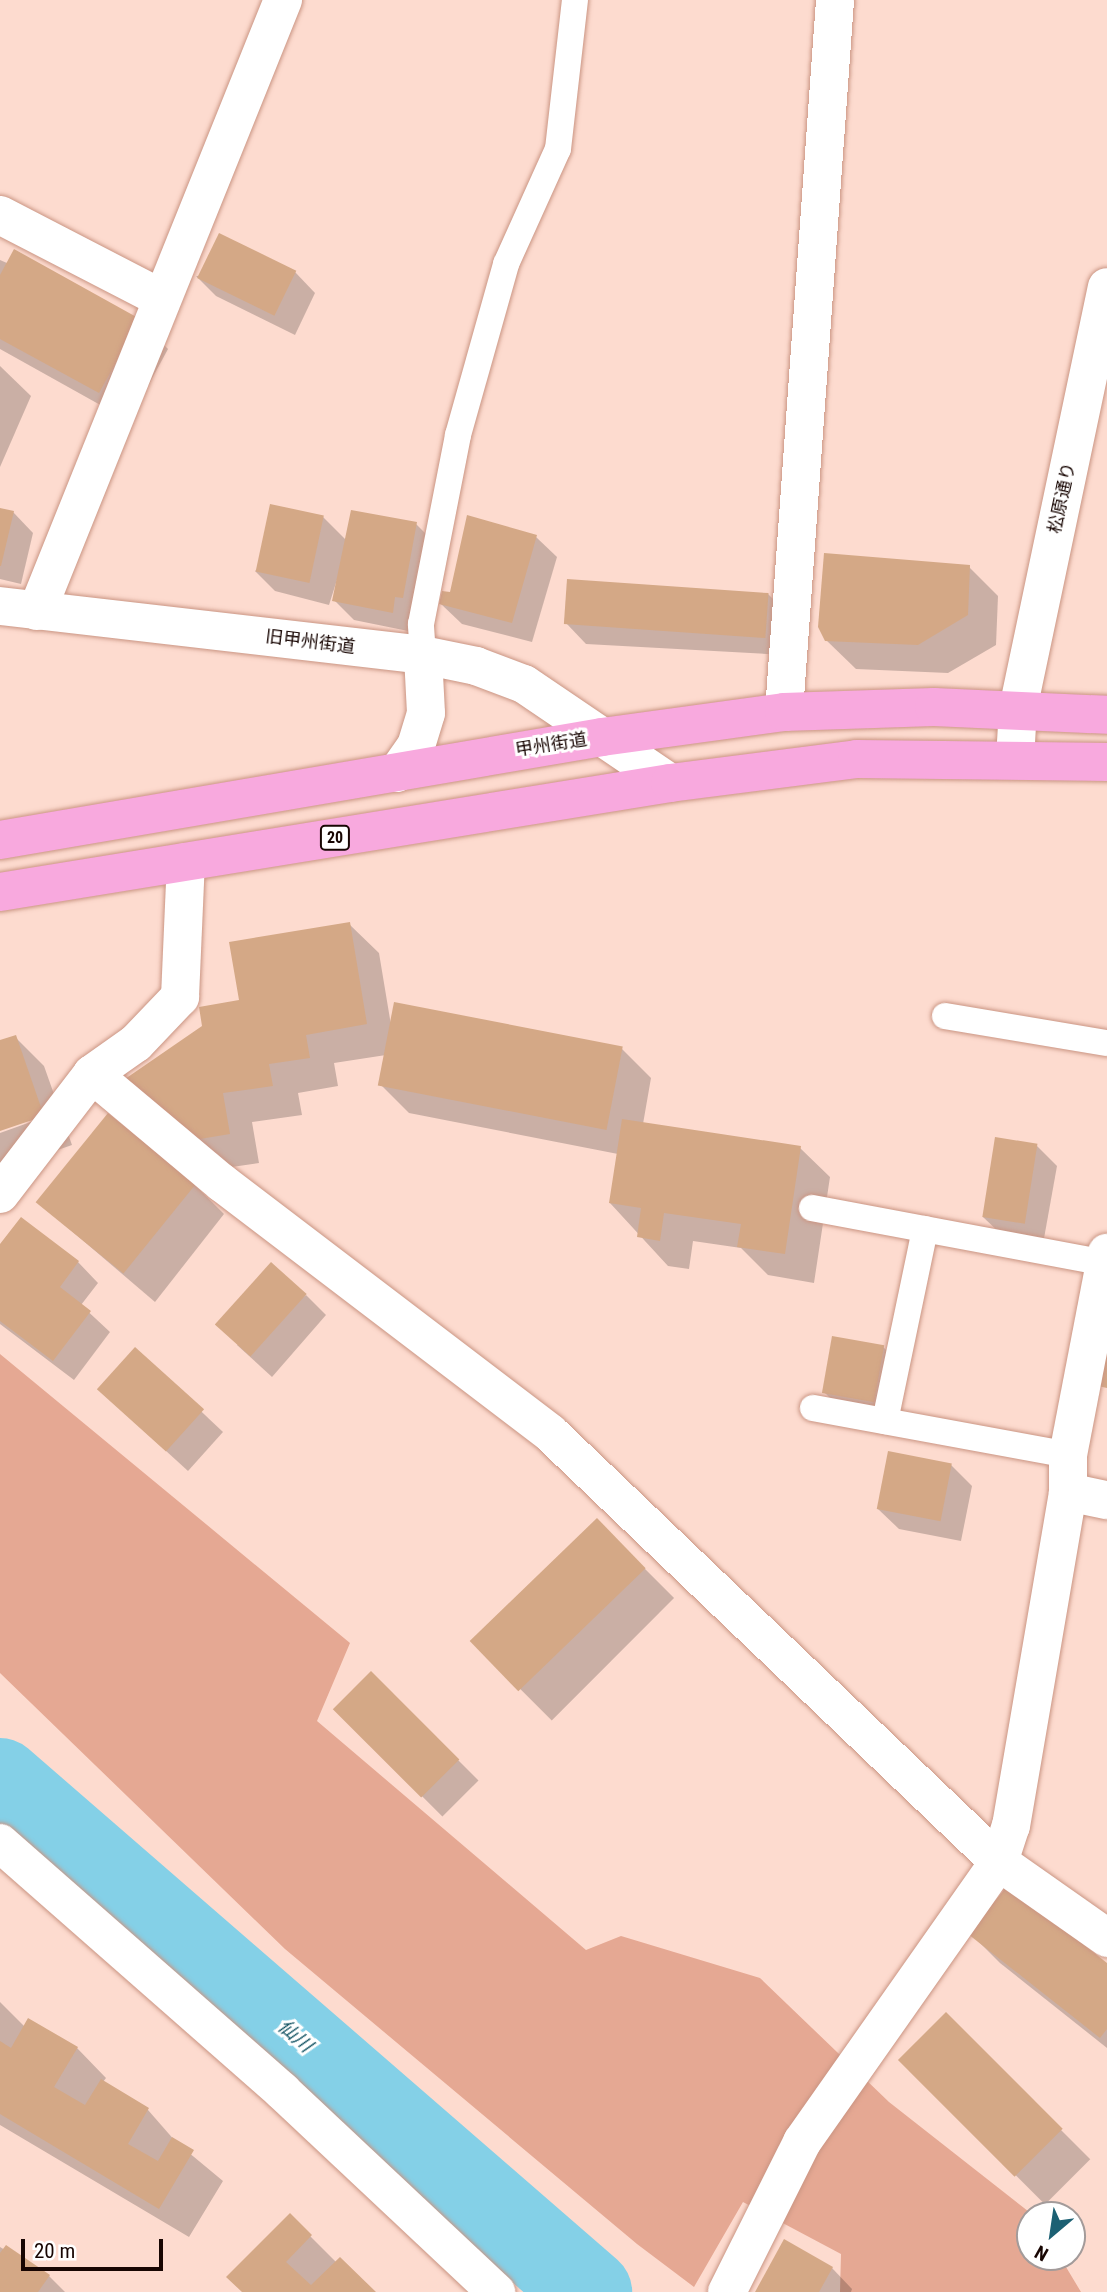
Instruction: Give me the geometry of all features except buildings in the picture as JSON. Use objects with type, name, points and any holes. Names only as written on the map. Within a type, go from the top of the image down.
[{"type":"highway","name":"甲州街道","points":[[0,840],[602,737],[784,712],[1018,709],[1107,715]]},
{"type":"highway","name":"20","points":[[0,892],[670,783],[857,759],[1107,762]]},
{"type":"street","points":[[37,611],[160,298],[283,0]]},
{"type":"street","points":[[784,712],[835,0]]},
{"type":"street","points":[[0,215],[160,298]]},
{"type":"street","name":"松原通り","points":[[1015,759],[1018,709],[1107,287]]},
{"type":"street","name":"旧甲州街道","points":[[0,606],[423,655],[476,666],[524,684],[670,783]]},
{"type":"street","points":[[397,774],[416,746],[426,713],[423,655]]},
{"type":"street","points":[[0,1194],[92,1074],[136,1043],[180,997],[186,862]]},
{"type":"street","points":[[92,1074],[233,1191],[550,1433],[999,1862],[1107,1938]]},
{"type":"street","points":[[727,2292],[802,2143],[999,1862],[1011,1826],[1106,1258]]},
{"type":"street","points":[[1068,1474],[1107,1500]]},
{"type":"street","points":[[0,1843],[282,2091],[496,2292]]},
{"type":"lane","points":[[423,655],[421,624],[457,435],[506,264],[558,149],[575,0]]},
{"type":"lane","points":[[945,1016],[1107,1043]]},
{"type":"lane","points":[[812,1208],[1106,1258]]},
{"type":"lane","points":[[885,1421],[925,1229]]},
{"type":"lane","points":[[813,1408],[885,1421],[1068,1474]]},
{"type":"shaded area","points":[[0,1354],[350,1643],[317,1721],[586,1950],[621,1936],[760,1978],[889,2102],[1016,2202],[1016,2271],[1068,2271],[1081,2292],[840,2292],[841,2254],[743,2202],[694,2287],[637,2244],[285,1949],[0,1673]]},
{"type":"waterway","name":"仙川","points":[[0,1781],[589,2292]]}]
